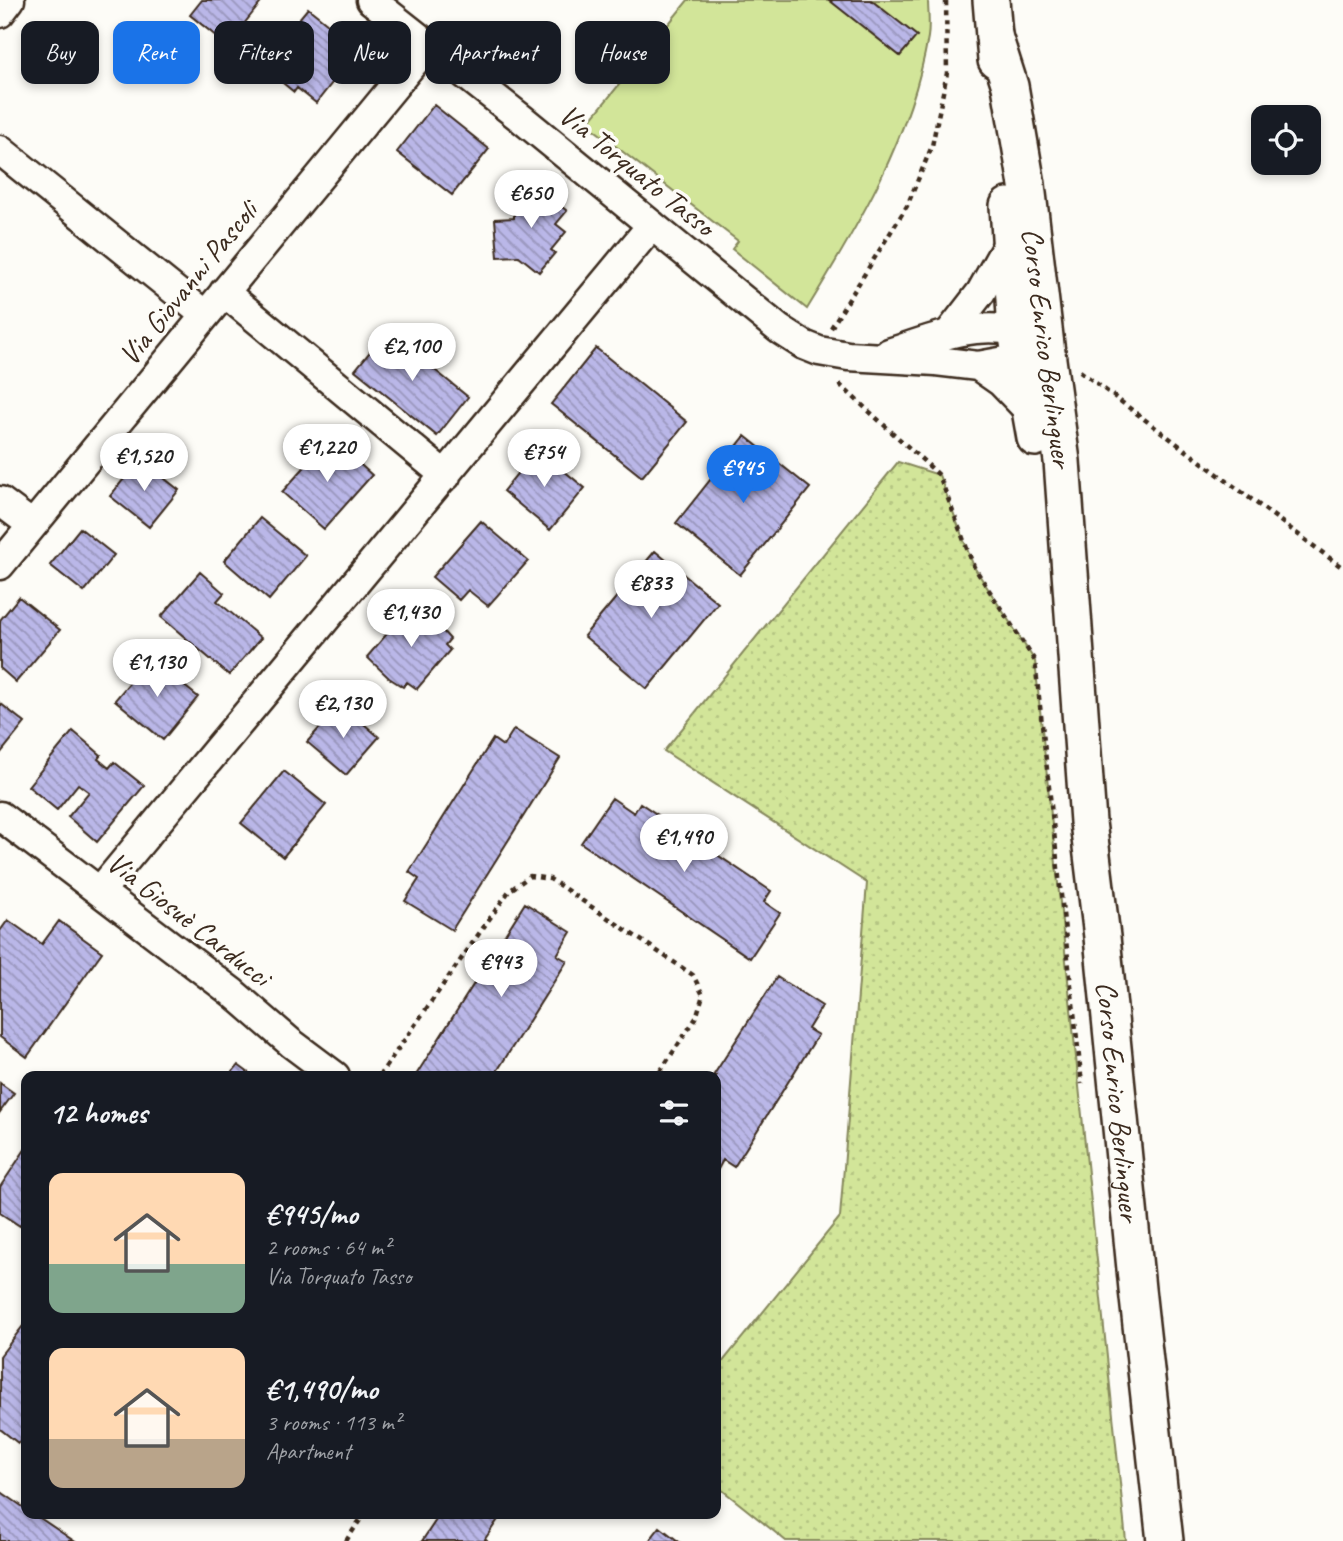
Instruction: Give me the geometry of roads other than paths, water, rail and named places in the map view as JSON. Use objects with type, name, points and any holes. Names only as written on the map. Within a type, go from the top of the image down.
[{"type":"street","points":[[0,13],[10,0]]},
{"type":"street","name":"Via Torquato Tasso","points":[[371,0],[425,43]]},
{"type":"street","name":"Corso Enrico Berlinguer","points":[[991,0],[1006,168],[1009,242],[1028,345],[1062,461],[1088,822],[1165,1541]]},
{"type":"street","name":"Corso Enrico Berlinguer","points":[[994,36],[1010,86],[1027,185],[1031,413],[1059,592],[1077,662]]},
{"type":"street","name":"Via Giovanni Pascoli","points":[[0,565],[425,49]]},
{"type":"street","name":"Via Torquato Tasso","points":[[477,84],[779,329],[804,345],[819,351],[978,366],[1028,345]]},
{"type":"street","points":[[0,150],[205,315]]},
{"type":"street","points":[[100,891],[652,225]]},
{"type":"street","points":[[950,332],[981,292],[1009,242]]},
{"type":"street","points":[[224,292],[446,476]]},
{"type":"street","name":"Via Torquato Tasso","points":[[877,357],[950,332],[986,329],[1028,345]]},
{"type":"street","points":[[978,366],[1001,382],[1031,413]]},
{"type":"street","points":[[0,500],[32,525]]},
{"type":"street","name":"Via Giosuè Carducci","points":[[0,816],[233,993],[328,1071]]}]
